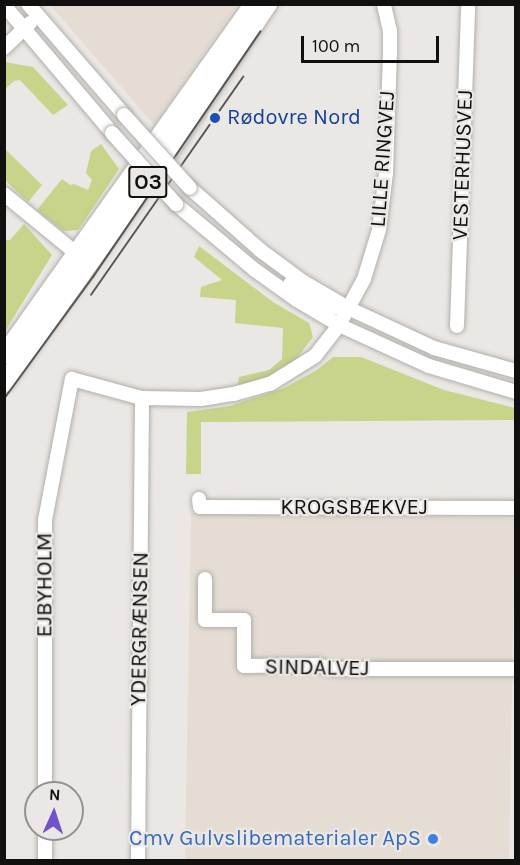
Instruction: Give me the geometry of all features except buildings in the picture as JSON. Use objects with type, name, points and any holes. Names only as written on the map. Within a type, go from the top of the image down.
[{"type":"main road","name":"O3","points":[[4,355],[253,4]]},
{"type":"main road","name":"O3","points":[[4,383],[173,146],[268,4]]},
{"type":"street","name":"LILLE RINGVEJ","points":[[72,379],[142,398],[201,399],[234,394],[270,384],[315,356],[339,325],[373,255],[383,203],[390,53],[390,31],[384,4]]},
{"type":"street","name":"VESTERHUSVEJ","points":[[457,326],[468,4]]},
{"type":"street","points":[[4,5],[112,133],[176,204],[272,282],[339,325],[429,366],[516,392]]},
{"type":"street","points":[[4,48],[24,28],[33,10],[124,116],[190,188],[260,250],[302,281],[348,308],[434,348],[516,371]]},
{"type":"street","points":[[4,194],[77,254]]},
{"type":"street","points":[[194,220],[226,237],[286,282],[327,307],[348,308]]},
{"type":"street","points":[[339,325],[352,322],[361,323],[437,355],[463,357]]},
{"type":"street","name":"EJBYHOLM","points":[[45,781],[45,520],[72,379]]},
{"type":"street","name":"YDERGRÆNSEN","points":[[138,861],[142,398]]},
{"type":"street","name":"KROGSBÆKVEJ","points":[[199,499],[200,507],[516,508]]},
{"type":"street","name":"SINDALVEJ","points":[[205,579],[205,620],[244,620],[244,666],[318,665],[331,669],[516,669]]},
{"type":"street","points":[[45,841],[45,861]]},
{"type":"shaded area","points":[[50,5],[237,5],[154,125]]},
{"type":"shaded area","points":[[191,513],[515,519],[509,860],[185,860]]},
{"type":"green space","points":[[5,62],[33,67],[68,105],[53,115],[20,80],[14,81],[5,89]]},
{"type":"green space","points":[[101,144],[119,169],[78,230],[63,231],[37,210],[62,179],[70,185],[74,184],[88,190],[92,180],[86,173],[91,151]]},
{"type":"green space","points":[[4,148],[42,185],[28,202],[5,180]]},
{"type":"green space","points":[[24,224],[52,255],[5,331],[5,240],[10,240]]},
{"type":"green space","points":[[199,246],[273,302],[309,323],[313,337],[297,358],[274,375],[237,387],[239,377],[269,370],[282,359],[283,328],[235,323],[236,300],[200,297],[201,287],[222,280],[194,257]]},
{"type":"green space","points":[[333,357],[361,357],[444,390],[515,408],[515,420],[201,422],[201,474],[186,474],[187,412],[230,406],[284,388],[317,370]]},
{"type":"tram line","points":[[4,399],[93,277],[260,32]]},
{"type":"tram line","points":[[91,295],[243,77]]},
{"type":"place","name":"Rødovre Nord","points":[[215,118]]},
{"type":"place","name":"Cmv Gulvslibematerialer ApS","points":[[433,839]]}]
